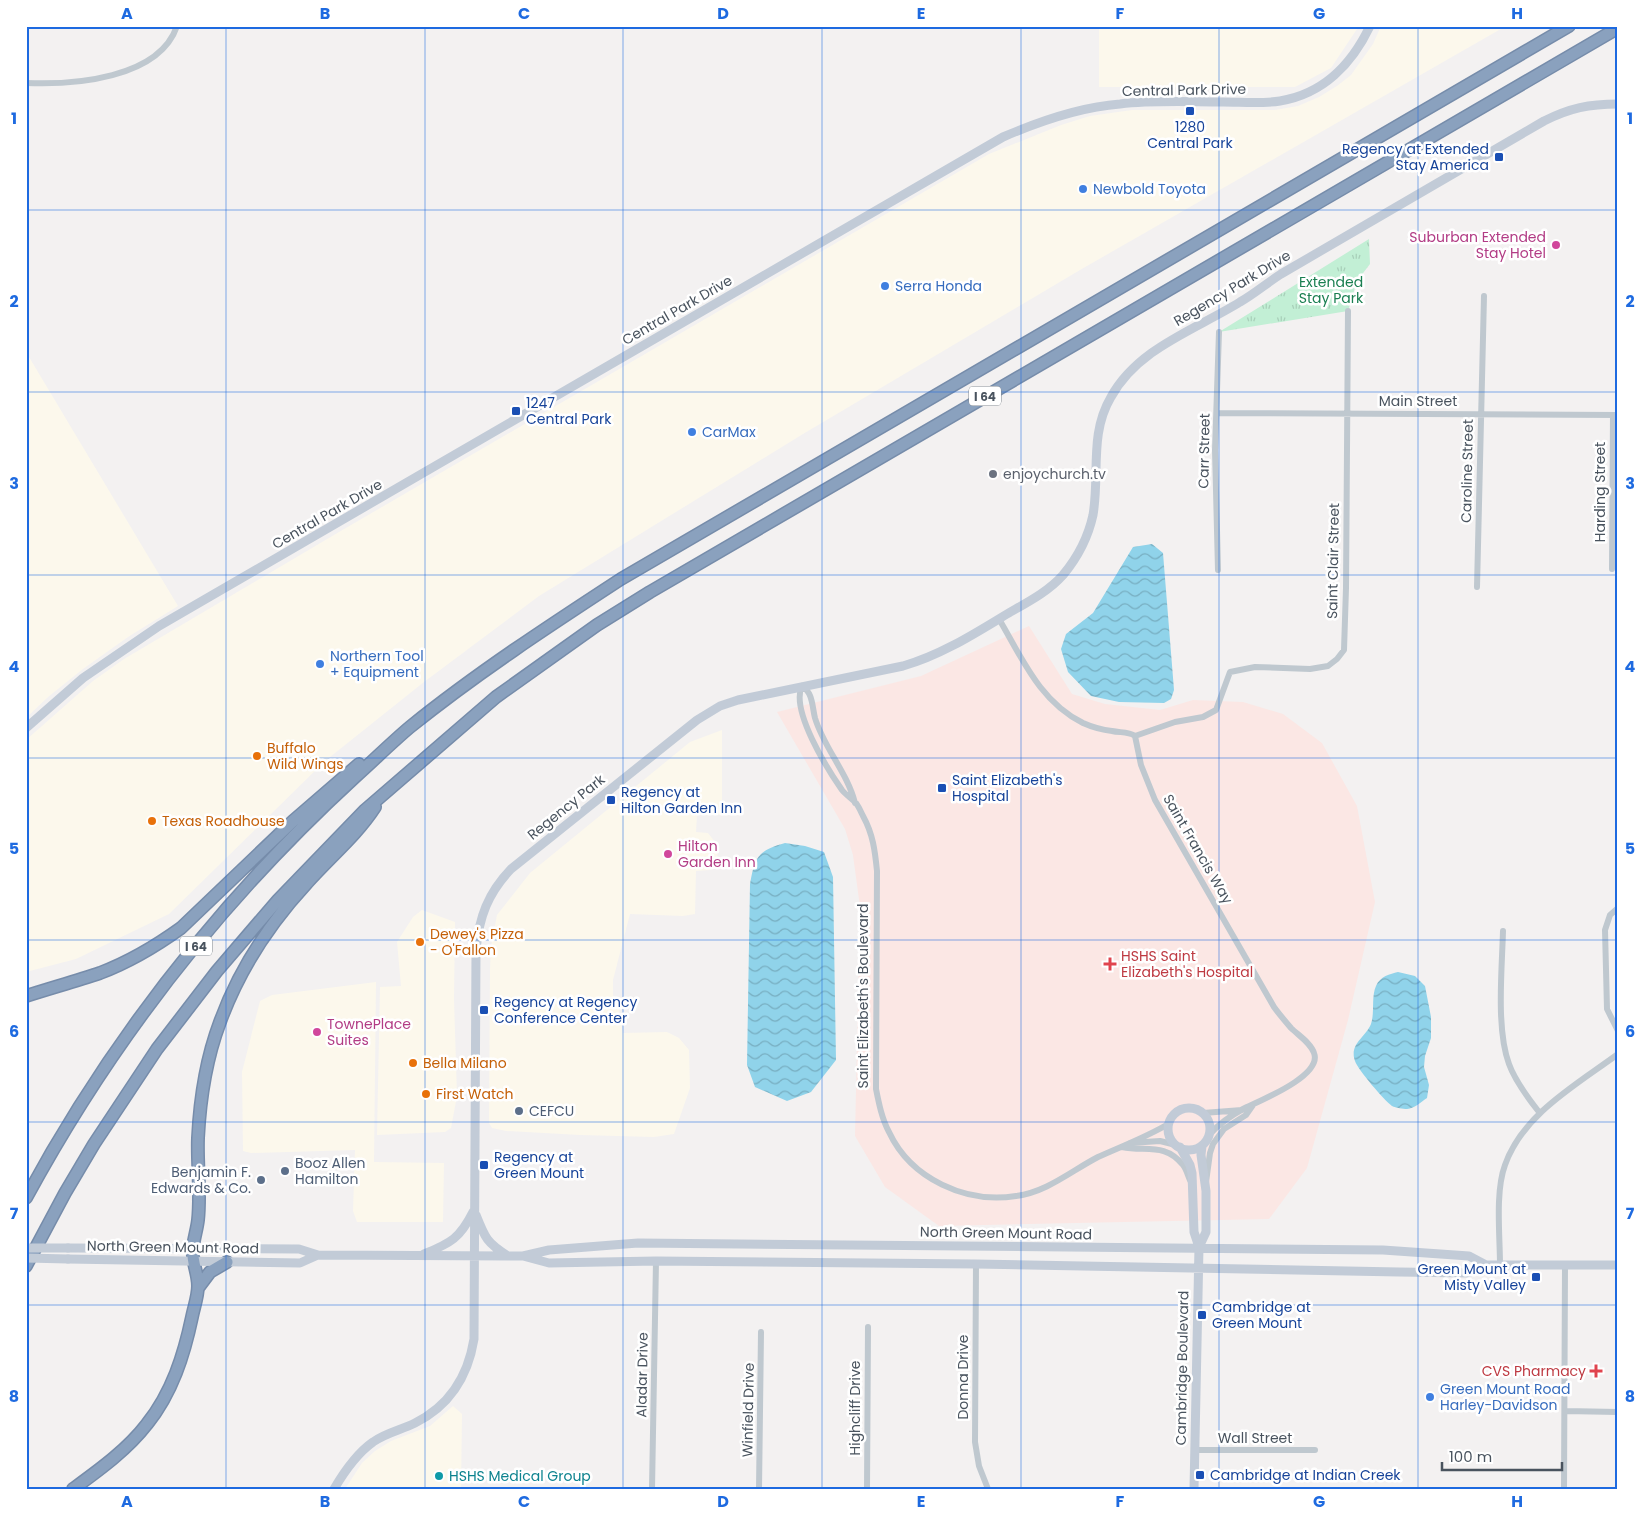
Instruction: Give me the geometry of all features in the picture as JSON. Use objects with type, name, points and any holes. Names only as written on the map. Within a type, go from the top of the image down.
[{"type":"highway","name":"I 64","points":[[26,1198],[67,1127],[103,1071],[138,1020],[179,967],[228,908],[292,837],[409,728],[514,650],[621,579],[1569,26]]},
{"type":"highway","name":"I 64","points":[[26,1266],[94,1144],[163,1041],[217,971],[278,900],[364,811],[496,697],[597,625],[650,592],[1618,28]]},
{"type":"highway","points":[[26,996],[101,972],[138,956],[160,943],[181,928],[293,821],[386,740],[409,728]]},
{"type":"highway","points":[[73,1489],[127,1447],[146,1426],[160,1407],[186,1348],[198,1288],[198,1277],[193,1261],[193,1247],[199,1218],[198,1138],[206,1064],[234,985],[279,916],[306,883],[366,820],[378,800]]},
{"type":"highway","points":[[198,1288],[210,1272],[227,1262]]},
{"type":"street","points":[[26,83],[85,80],[107,77],[130,70],[165,48],[177,26]]},
{"type":"street","name":"Central Park Drive","points":[[26,728],[83,678],[161,625],[1003,137],[1058,117],[1087,109],[1118,104],[1150,102],[1261,103],[1281,101],[1300,96],[1330,80],[1344,67],[1359,47],[1370,26]]},
{"type":"street","name":"Regency Park Drive","points":[[999,619],[1048,588],[1062,576],[1076,558],[1087,538],[1093,515],[1097,436],[1102,418],[1110,397],[1122,380],[1149,354],[1240,302],[1281,274],[1544,121],[1586,105],[1618,104]]},
{"type":"street","name":"Caroline Street","points":[[1477,587],[1484,296]]},
{"type":"street","name":"Saint Clair Street","points":[[1135,736],[1175,722],[1203,717],[1216,710],[1230,672],[1255,667],[1310,669],[1328,666],[1338,659],[1344,650],[1348,310]]},
{"type":"street","name":"Carr Street","points":[[1218,570],[1215,450],[1219,332]]},
{"type":"street","name":"Main Street","points":[[1217,413],[1615,415]]},
{"type":"street","name":"Harding Street","points":[[1612,569],[1615,415]]},
{"type":"street","points":[[999,619],[1041,690],[1060,710],[1084,724],[1135,736]]},
{"type":"street","name":"Regency Park","points":[[334,1489],[346,1468],[370,1443],[386,1434],[414,1423],[442,1405],[464,1375],[471,1357],[474,1339],[476,950],[478,930],[483,912],[500,880],[511,869],[710,711],[729,703],[921,661],[948,649],[999,619]]},
{"type":"street","name":"Saint Elizabeth's Boulevard","points":[[856,803],[843,792],[812,740],[802,711],[799,692],[802,686],[810,693],[821,732],[851,787],[856,803],[868,824],[873,838],[876,854],[876,1089],[884,1121],[897,1146],[920,1170],[947,1187],[981,1197],[1017,1196],[1038,1190],[1098,1157],[1170,1123],[1174,1115],[1182,1110],[1195,1109],[1203,1113]]},
{"type":"street","name":"Saint Francis Way","points":[[1135,736],[1141,765],[1147,783],[1158,805],[1274,1007],[1314,1051],[1315,1055],[1314,1063],[1304,1075],[1276,1094],[1242,1110],[1215,1128],[1210,1134]]},
{"type":"street","points":[[1618,908],[1610,915],[1605,930],[1607,1009],[1618,1031]]},
{"type":"street","points":[[1503,931],[1502,1030],[1509,1064],[1526,1096],[1539,1112]]},
{"type":"street","points":[[1500,1265],[1500,1197],[1504,1166],[1518,1138],[1539,1112],[1618,1054]]},
{"type":"street","name":"Saint Francis Way","points":[[1205,1183],[1213,1144],[1224,1129],[1246,1115],[1254,1105]]},
{"type":"street","name":"Saint Francis Way","points":[[1203,1113],[1242,1110]]},
{"type":"street","points":[[1199,1247],[1206,1232],[1205,1183],[1201,1155],[1202,1146],[1210,1134],[1208,1120],[1203,1113]]},
{"type":"street","points":[[1170,1123],[1170,1137],[1190,1165],[1194,1185],[1194,1232],[1199,1247]]},
{"type":"street","name":"Saint Elizabeth's Boulevard","points":[[1130,1143],[1160,1141],[1189,1150],[1202,1146]]},
{"type":"street","name":"Saint Elizabeth's Boulevard","points":[[1122,1147],[1133,1150],[1160,1149],[1167,1152],[1183,1166],[1194,1185]]},
{"type":"street","points":[[420,1256],[444,1246],[455,1238],[465,1229],[474,1209]]},
{"type":"street","points":[[474,1209],[491,1246],[508,1256]]},
{"type":"street","name":"North Green Mount Road","points":[[26,1248],[193,1247],[299,1249],[318,1255],[523,1256],[549,1250],[638,1243],[1199,1247],[1411,1251],[1469,1256],[1486,1265]]},
{"type":"street","name":"Cambridge Boulevard","points":[[1194,1489],[1199,1247]]},
{"type":"street","name":"North Green Mount Road","points":[[26,1258],[300,1263],[318,1255]]},
{"type":"street","name":"North Green Mount Road","points":[[523,1256],[549,1263],[656,1261],[976,1264],[1468,1273],[1486,1265],[1618,1265]]},
{"type":"street","name":"Aladar Drive","points":[[652,1489],[656,1261]]},
{"type":"street","name":"Donna Drive","points":[[976,1264],[975,1442],[979,1466],[988,1489]]},
{"type":"street","points":[[1564,1489],[1565,1265]]},
{"type":"street","name":"Highcliff Drive","points":[[867,1489],[868,1327]]},
{"type":"street","name":"Winfield Drive","points":[[759,1489],[761,1332]]},
{"type":"street","points":[[1565,1411],[1618,1412]]},
{"type":"street","name":"Wall Street","points":[[1194,1450],[1315,1450]]},
{"type":"shaded area","points":[[1099,26],[1359,26],[1331,68],[1295,87],[1099,87]]},
{"type":"shaded area","points":[[1381,26],[1506,26],[1080,270],[803,434],[539,596],[424,682],[325,761],[169,914],[76,959],[26,972],[26,740],[93,681],[124,659],[989,154],[1061,125],[1090,116],[1132,110],[1275,110],[1298,106],[1319,97],[1351,75],[1373,44]]},
{"type":"shaded area","points":[[26,352],[178,606],[128,637],[83,669],[48,697],[26,718]]},
{"type":"shaded area","name":"HSHS Saint Elizabeth's Hospital","points":[[1029,626],[1072,694],[1105,704],[1160,710],[1193,700],[1243,702],[1283,714],[1322,743],[1357,806],[1375,902],[1348,1020],[1307,1168],[1269,1219],[939,1226],[885,1187],[855,1136],[860,907],[853,855],[845,829],[777,712],[921,676]]},
{"type":"shaded area","points":[[722,730],[722,815],[697,815],[696,832],[708,833],[718,846],[717,860],[710,870],[696,871],[695,914],[683,916],[630,914],[613,980],[613,995],[619,1010],[623,1033],[667,1032],[679,1038],[689,1050],[690,1088],[674,1134],[654,1137],[580,1135],[506,1131],[492,1128],[489,1123],[490,969],[491,947],[497,915],[530,873],[690,742]]},
{"type":"shaded area","points":[[422,910],[455,922],[454,999],[457,1096],[451,1128],[445,1132],[377,1135],[380,987],[401,986],[397,942],[413,917]]},
{"type":"shaded area","points":[[376,982],[374,1162],[444,1163],[443,1222],[357,1222],[353,1211],[355,1150],[251,1153],[243,1151],[242,1072],[260,1001],[272,995]]},
{"type":"shaded area","points":[[453,1406],[462,1414],[461,1489],[345,1489],[362,1463],[375,1451],[391,1441],[430,1426]]},
{"type":"green space","name":"Extended Stay Park","points":[[1369,239],[1370,264],[1357,281],[1348,311],[1219,332]]},
{"type":"water","points":[[1152,544],[1163,553],[1174,690],[1171,699],[1164,703],[1119,702],[1091,696],[1068,672],[1061,649],[1066,634],[1093,613],[1133,547]]},
{"type":"water","points":[[785,843],[805,846],[824,852],[833,877],[836,1060],[811,1092],[787,1101],[755,1087],[747,1065],[750,884],[759,856],[768,849]]},
{"type":"water","points":[[1398,972],[1415,976],[1425,986],[1431,1017],[1431,1038],[1425,1056],[1424,1067],[1429,1085],[1427,1098],[1407,1109],[1392,1106],[1383,1098],[1361,1071],[1354,1055],[1356,1046],[1371,1024],[1374,995],[1378,983],[1386,976]]},
{"type":"place","name":"1280 Central Park","points":[[1190,111]]},
{"type":"place","name":"Regency at Extended Stay America","points":[[1499,157]]},
{"type":"place","name":"Newbold Toyota","points":[[1083,189]]},
{"type":"place","name":"Suburban Extended Stay Hotel","points":[[1556,245]]},
{"type":"place","name":"Serra Honda","points":[[885,286]]},
{"type":"place","name":"1247 Central Park","points":[[516,411]]},
{"type":"place","name":"CarMax","points":[[692,432]]},
{"type":"place","name":"enjoychurch.tv","points":[[993,474]]},
{"type":"place","name":"Northern Tool + Equipment","points":[[320,664]]},
{"type":"place","name":"Buffalo Wild Wings","points":[[257,756]]},
{"type":"place","name":"Saint Elizabeth's Hospital","points":[[942,788]]},
{"type":"place","name":"Regency at Hilton Garden Inn","points":[[611,800]]},
{"type":"place","name":"Texas Roadhouse","points":[[152,821]]},
{"type":"place","name":"Hilton Garden Inn","points":[[668,854]]},
{"type":"place","name":"Dewey's Pizza - O'Fallon","points":[[420,942]]},
{"type":"place","name":"HSHS Saint Elizabeth's Hospital","points":[[1110,964]]},
{"type":"place","name":"Regency at Regency Conference Center","points":[[484,1010]]},
{"type":"place","name":"TownePlace Suites","points":[[317,1032]]},
{"type":"place","name":"Bella Milano","points":[[413,1063]]},
{"type":"place","name":"First Watch","points":[[426,1094]]},
{"type":"place","name":"CEFCU","points":[[519,1111]]},
{"type":"place","name":"Regency at Green Mount","points":[[484,1165]]},
{"type":"place","name":"Booz Allen Hamilton","points":[[285,1171]]},
{"type":"place","name":"Benjamin F. Edwards & Co.","points":[[261,1180]]},
{"type":"place","name":"Green Mount at Misty Valley","points":[[1536,1277]]},
{"type":"place","name":"Cambridge at Green Mount","points":[[1202,1315]]},
{"type":"place","name":"CVS Pharmacy","points":[[1596,1371]]},
{"type":"place","name":"Green Mount Road Harley-Davidson","points":[[1430,1397]]},
{"type":"place","name":"Cambridge at Indian Creek","points":[[1200,1475]]},
{"type":"place","name":"HSHS Medical Group","points":[[439,1476]]}]
